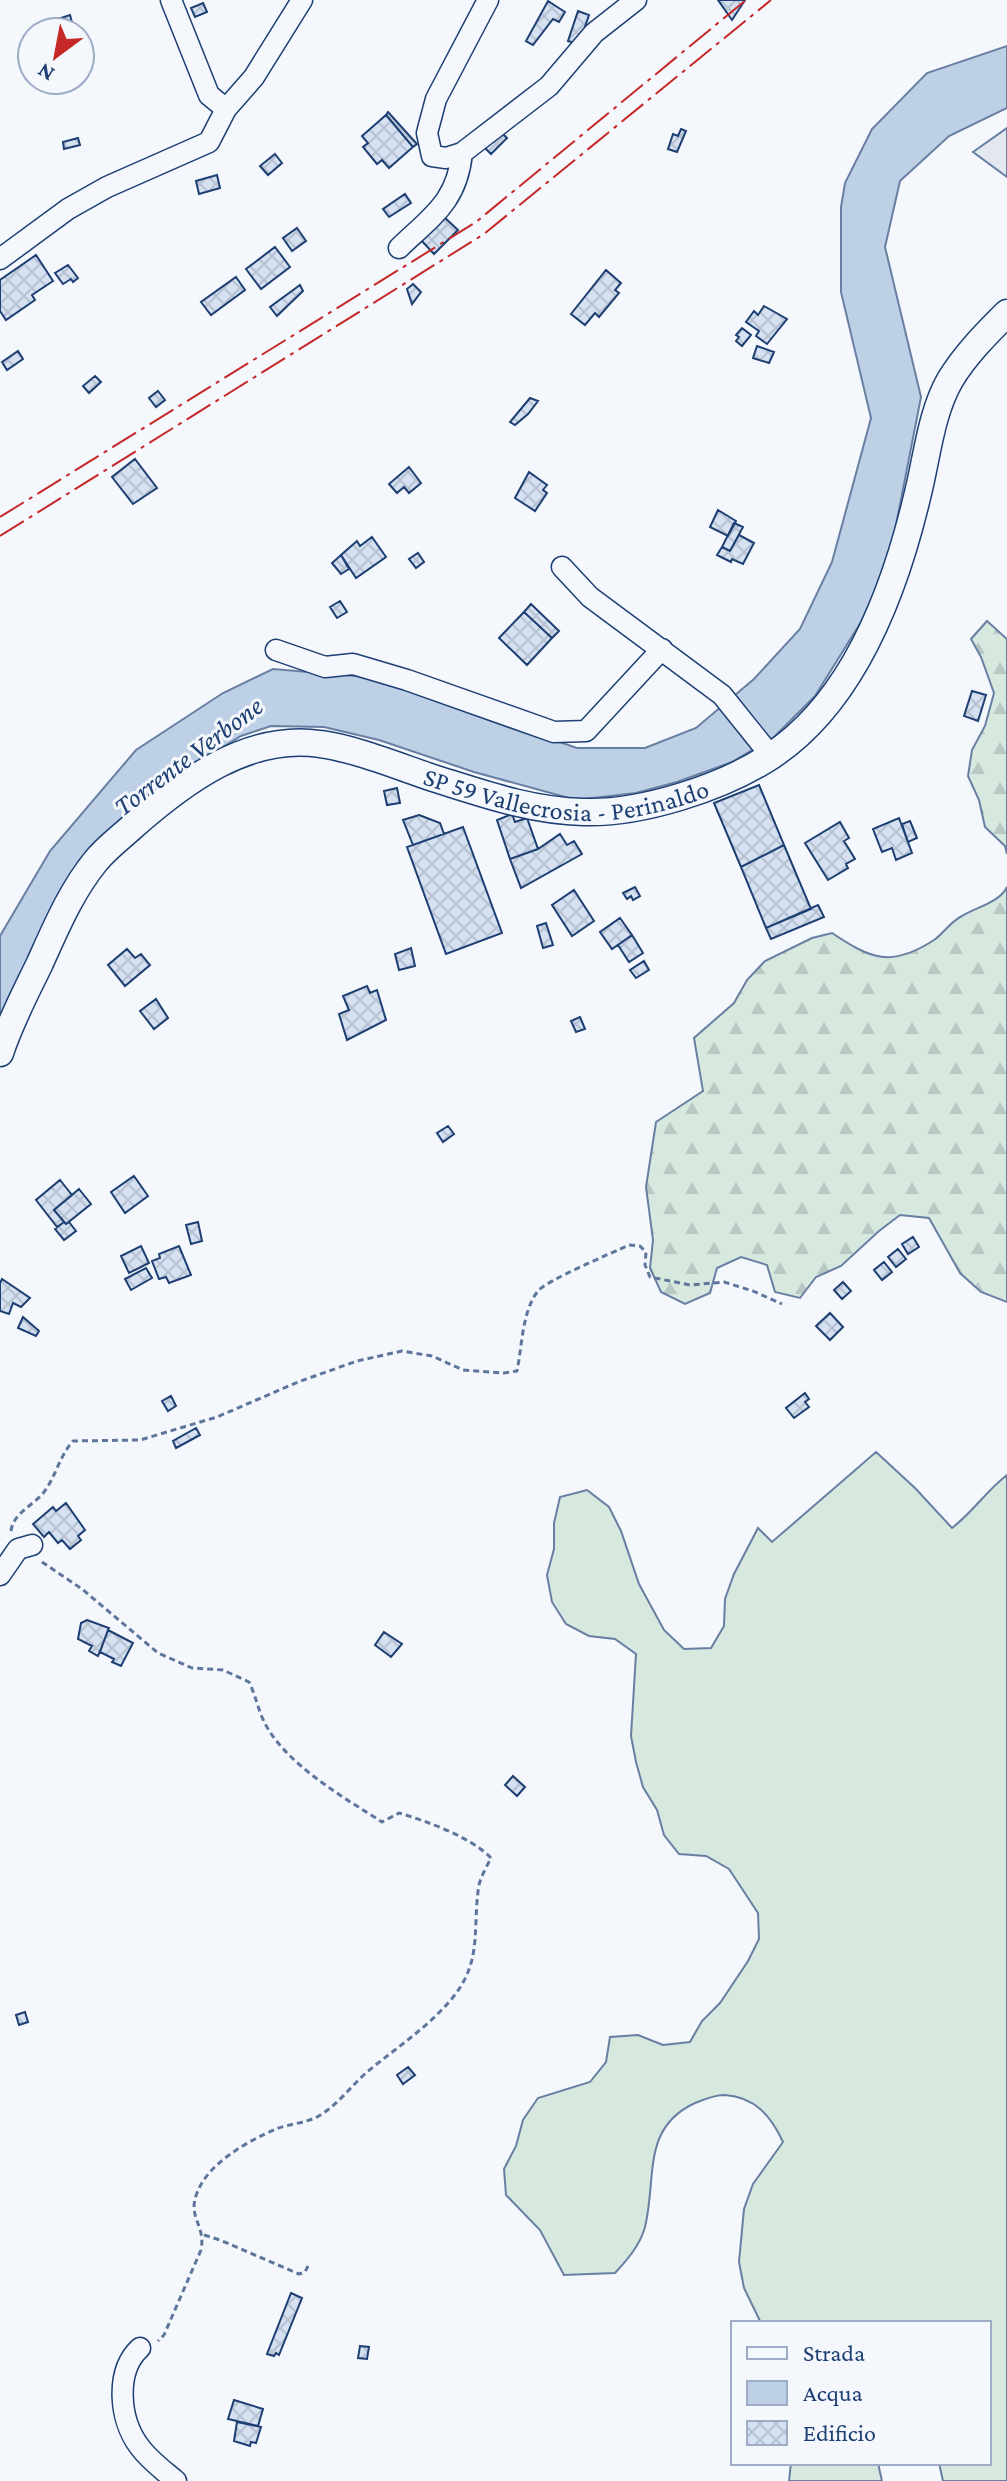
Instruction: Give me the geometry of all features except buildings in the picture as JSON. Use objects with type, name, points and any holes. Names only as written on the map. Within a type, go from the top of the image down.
[{"type":"main road","name":"SP 59 Vallecrosia - Perinaldo","points":[[0,1053],[5,1036],[73,893],[96,860],[166,797],[224,762],[253,749],[288,742],[322,744],[503,801],[582,813],[623,809],[677,798],[729,778],[768,752],[831,699],[866,642],[897,569],[938,407],[950,381],[978,342],[1007,313]]},
{"type":"street","points":[[171,0],[209,95],[226,109]]},
{"type":"street","points":[[0,259],[68,209],[107,187],[209,142],[226,109],[254,77],[302,0]]},
{"type":"street","points":[[488,0],[436,99],[427,133],[432,156],[446,158],[462,153],[549,86],[594,33],[636,0]]},
{"type":"street","points":[[399,248],[448,199],[460,174],[462,153]]},
{"type":"street","points":[[562,567],[590,597],[722,695],[768,752]]},
{"type":"street","points":[[276,650],[325,667],[353,664],[554,732],[586,731],[662,649]]},
{"type":"street","points":[[0,1575],[25,1547]]},
{"type":"street","points":[[140,2348],[129,2358],[123,2378],[123,2403],[138,2445],[176,2481]]},
{"type":"path","points":[[140,2348],[153,2345],[164,2335],[201,2250],[204,2235],[192,2212],[197,2191],[214,2167],[276,2129],[317,2117],[424,2028],[454,1996],[470,1972],[477,1934],[479,1882],[491,1858],[484,1850],[431,1823],[399,1813],[382,1822],[309,1773],[278,1742],[262,1717],[249,1682],[223,1670],[192,1668],[158,1653],[82,1589],[25,1547],[10,1527],[16,1516],[46,1490],[62,1454],[73,1441],[140,1440],[217,1417],[298,1382],[357,1361],[402,1351],[432,1356],[463,1370],[517,1371],[525,1324],[538,1290],[629,1245],[640,1246],[646,1252],[645,1265],[650,1277],[690,1285],[724,1282],[782,1304]]},
{"type":"path","points":[[204,2235],[299,2274],[305,2272],[308,2266]]},
{"type":"green space","points":[[987,621],[1007,639],[1007,854],[1005,846],[985,827],[979,800],[968,776],[972,750],[985,726],[994,693],[971,639]]},
{"type":"green space","points":[[1007,887],[1007,1302],[981,1292],[960,1273],[929,1218],[900,1215],[841,1266],[816,1277],[800,1298],[775,1292],[767,1265],[741,1257],[717,1268],[710,1293],[685,1304],[661,1292],[650,1268],[653,1240],[646,1187],[656,1122],[703,1091],[694,1038],[734,1003],[747,980],[765,961],[812,938],[832,933],[870,954],[893,957],[905,954],[934,940],[958,918],[994,900]]},
{"type":"green space","points":[[876,1452],[952,1528],[1007,1475],[1007,2481],[943,2481],[939,2465],[991,2465],[991,2321],[760,2321],[744,2288],[739,2262],[744,2209],[753,2184],[783,2142],[767,2116],[753,2104],[736,2097],[713,2096],[678,2113],[666,2126],[654,2156],[643,2234],[615,2273],[564,2275],[540,2230],[506,2195],[504,2169],[516,2146],[523,2120],[538,2098],[590,2082],[606,2062],[610,2037],[638,2035],[663,2045],[690,2042],[702,2021],[720,2003],[759,1939],[758,1913],[729,1869],[706,1856],[679,1854],[664,1835],[657,1810],[643,1787],[631,1736],[636,1654],[615,1639],[589,1636],[566,1624],[552,1602],[547,1575],[554,1549],[554,1523],[560,1497],[587,1490],[609,1507],[621,1531],[639,1584],[664,1630],[684,1649],[711,1648],[724,1626],[725,1599],[734,1574],[758,1528],[772,1542]]},
{"type":"green space","points":[[791,2465],[878,2465],[882,2481],[789,2481]]},
{"type":"shaded area","points":[[1007,128],[1007,177],[973,152]]},
{"type":"water","name":"Torrente Verbone","points":[[1007,46],[1007,108],[949,136],[900,181],[885,247],[921,397],[889,561],[861,622],[815,696],[774,737],[732,762],[677,782],[636,793],[576,800],[474,772],[379,740],[324,727],[271,726],[241,736],[158,787],[80,859],[48,917],[0,1018],[0,936],[50,851],[136,750],[223,693],[273,669],[379,678],[577,748],[645,748],[696,728],[754,679],[800,629],[832,562],[871,418],[841,292],[841,207],[845,183],[872,129],[927,73]]},
{"type":"power","points":[[0,517],[476,222],[746,0]]},
{"type":"power","points":[[0,536],[484,234],[771,0]]}]
